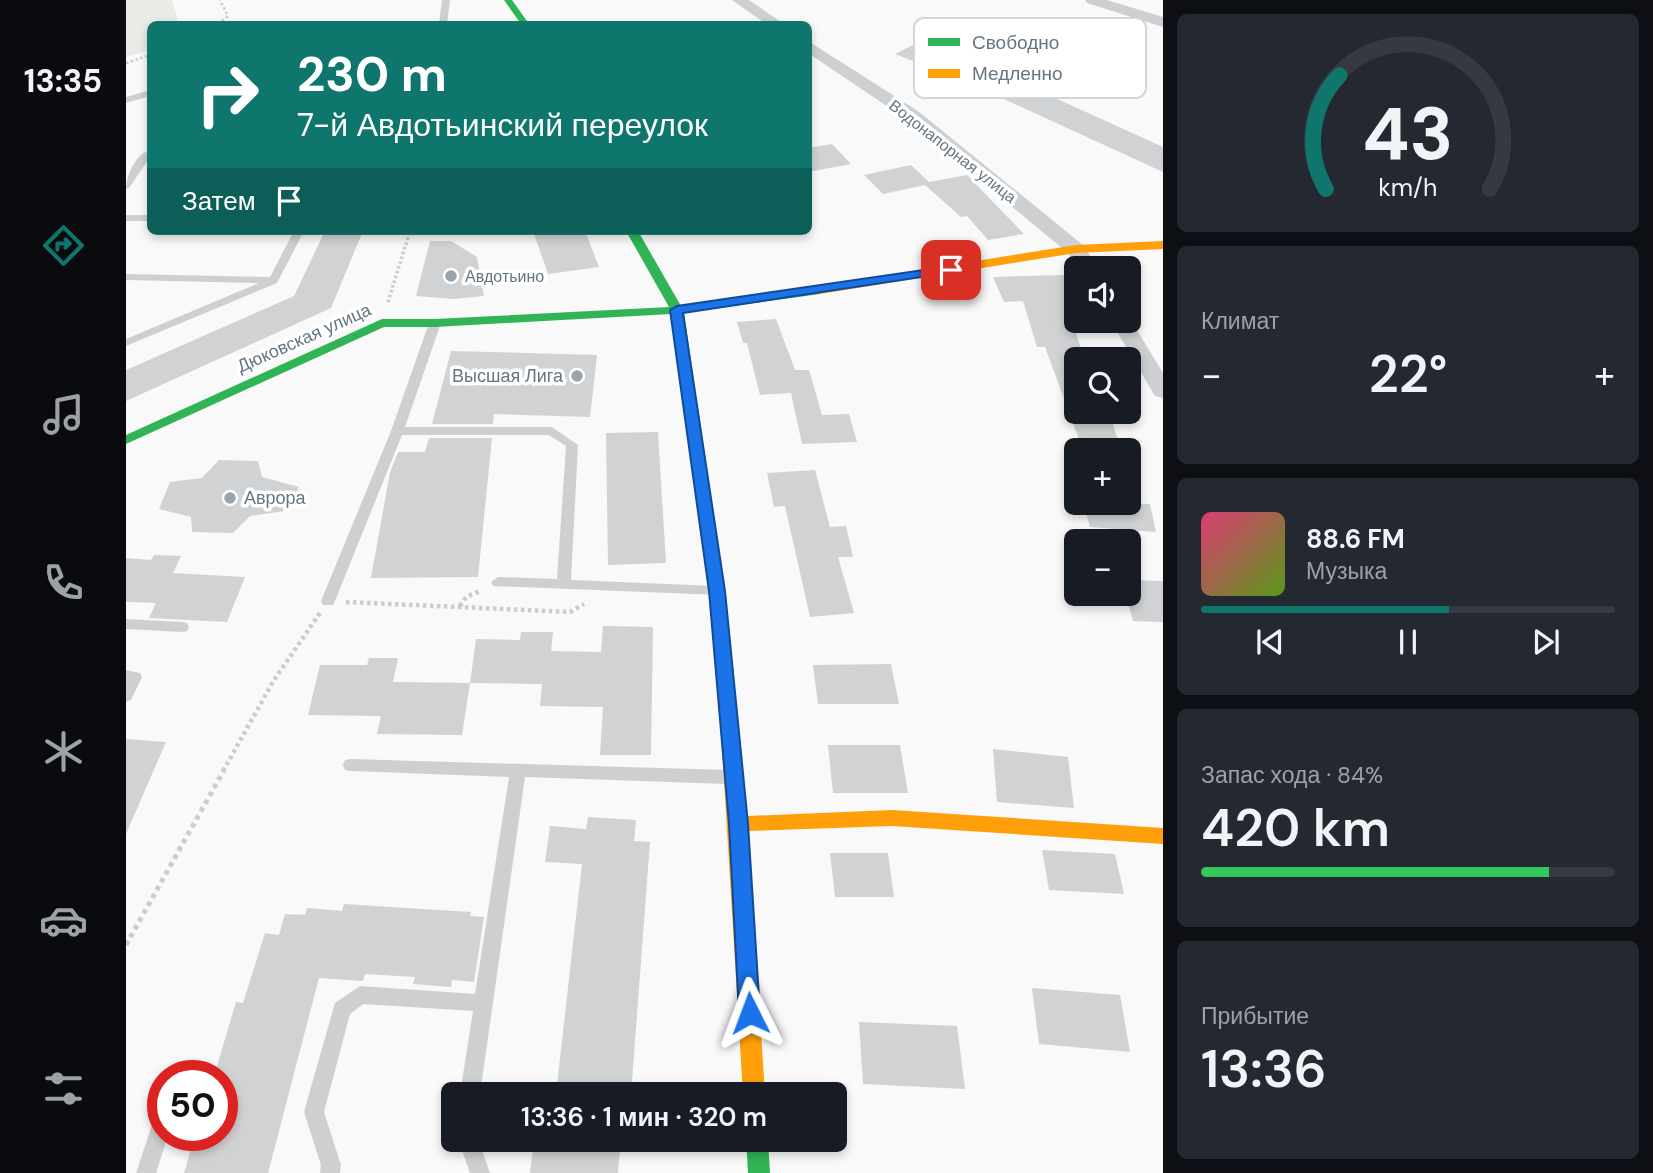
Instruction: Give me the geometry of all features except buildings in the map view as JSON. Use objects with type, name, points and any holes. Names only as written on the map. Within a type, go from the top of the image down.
[{"type":"street","points":[[508,0],[523,21]]},
{"type":"street","points":[[739,0],[771,21]]},
{"type":"street","points":[[1092,0],[1163,22]]},
{"type":"street","name":"Водонапорная улица","points":[[812,49],[912,115],[1076,249],[1080,256]]},
{"type":"street","points":[[634,235],[677,310],[717,591],[738,824],[753,1082]]},
{"type":"street","name":"Дюковская улица","points":[[126,440],[382,323],[435,323],[677,310],[876,282],[1076,249],[1159,247]]},
{"type":"street","points":[[1128,333],[1163,391]]},
{"type":"street","points":[[738,824],[892,818],[1163,836]]},
{"type":"street","points":[[758,1152],[759,1173]]},
{"type":"lane","points":[[443,21],[446,0]]},
{"type":"lane","points":[[126,100],[147,94]]},
{"type":"lane","points":[[126,186],[147,154]]},
{"type":"lane","points":[[126,218],[147,218]]},
{"type":"lane","points":[[126,343],[273,281],[297,235]]},
{"type":"lane","points":[[126,277],[273,281]]},
{"type":"lane","points":[[328,601],[397,431],[435,323]]},
{"type":"lane","points":[[397,431],[552,432],[572,444],[564,584]]},
{"type":"lane","points":[[498,582],[717,591]]},
{"type":"lane","points":[[126,624],[182,627]]},
{"type":"lane","points":[[126,676],[135,677],[126,696]]},
{"type":"lane","points":[[351,765],[733,777]]},
{"type":"lane","points":[[472,1082],[519,770]]},
{"type":"lane","points":[[330,1173],[331,1165],[314,1112],[342,1009],[360,995],[483,1003]]},
{"type":"lane","points":[[146,1173],[153,1151]]},
{"type":"lane","points":[[473,1152],[480,1173]]},
{"type":"path","points":[[220,0],[230,21]]},
{"type":"path","points":[[222,21],[228,16]]},
{"type":"path","points":[[126,62],[147,56]]},
{"type":"path","points":[[382,323],[409,235]]},
{"type":"path","points":[[459,607],[466,597],[498,582]]},
{"type":"path","points":[[126,944],[274,680],[328,601],[570,612],[584,604],[589,585]]},
{"type":"shaded area","points":[[126,0],[172,0],[178,21],[147,21],[147,51],[126,57]]},
{"type":"traffic: fast","points":[[508,0],[523,21]]},
{"type":"traffic: fast","points":[[634,235],[677,310],[717,591],[730,731]]},
{"type":"traffic: fast","points":[[126,440],[382,323],[435,323],[677,310],[820,290]]},
{"type":"traffic: fast","points":[[758,1152],[759,1173]]},
{"type":"traffic: slow","points":[[820,290],[1076,249],[1163,245]]},
{"type":"traffic: slow","points":[[730,731],[753,1082]]},
{"type":"traffic: slow","points":[[738,824],[892,818],[1163,836]]},
{"type":"place","name":"Авдотьино","points":[[451,276]]},
{"type":"place","name":"Высшая Лига","points":[[577,376]]},
{"type":"place","name":"Аврора","points":[[230,498]]},
{"type":"route","points":[[750,1013],[738,824],[717,591],[677,310],[951,270]]}]
